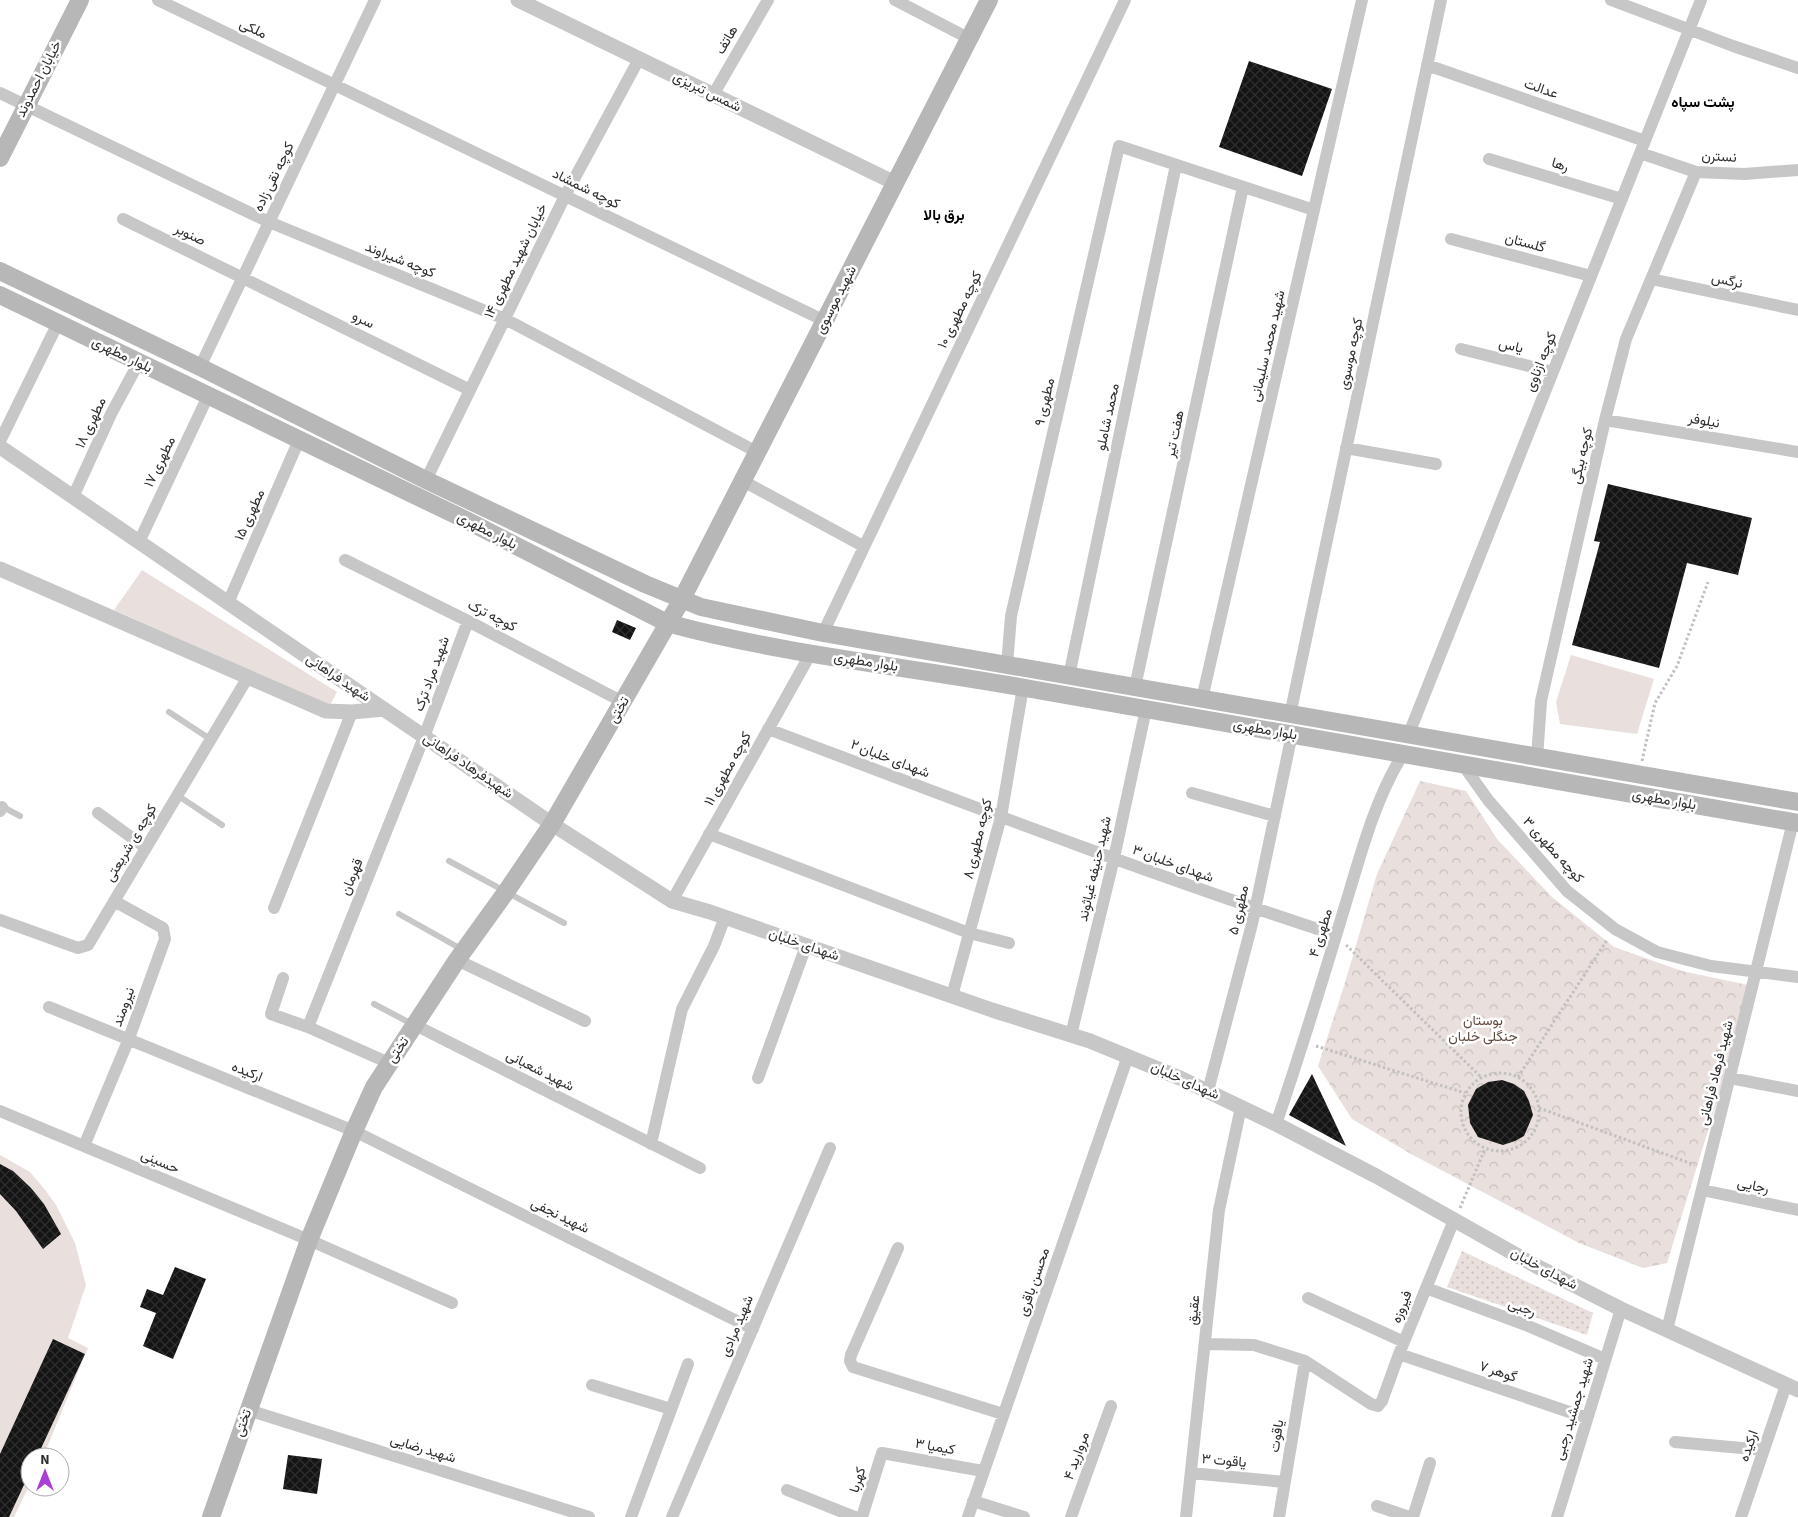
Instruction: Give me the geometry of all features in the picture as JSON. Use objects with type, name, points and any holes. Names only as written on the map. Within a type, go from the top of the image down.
[{"type":"main road","name":"خیابان احمدوند","points":[[0,158],[80,0]]},
{"type":"main road","name":"شهید موسوی","points":[[682,599],[989,0]]},
{"type":"main road","name":"بلوار مطهری","points":[[0,271],[200,367],[426,480],[645,584],[701,607],[823,633],[1638,776],[1798,802]]},
{"type":"main road","name":"بلوار مطهری","points":[[0,296],[466,520],[667,623],[699,632],[811,653],[1023,687],[1796,823]]},
{"type":"main road","name":"تختی","points":[[211,1517],[309,1240],[374,1087],[461,955],[552,824],[682,599]]},
{"type":"street","name":"ملکی","points":[[158,0],[335,85]]},
{"type":"street","name":"کوچه نقی زاده","points":[[200,367],[375,0]]},
{"type":"street","name":"شمس تبریزی","points":[[518,0],[895,184]]},
{"type":"street","name":"هاتف","points":[[713,95],[768,0]]},
{"type":"street","points":[[895,0],[970,39]]},
{"type":"street","name":"کوچه مطهری ۱۰","points":[[823,633],[1125,0]]},
{"type":"street","name":"شهید محمد سلیمانی","points":[[1202,699],[1362,0]]},
{"type":"street","name":"کوچه موسوی","points":[[1290,715],[1441,0]]},
{"type":"street","points":[[1611,0],[1798,68]]},
{"type":"street","name":"کوچه ازناوی","points":[[1408,736],[1702,0]]},
{"type":"street","name":"خیابان شهید مطهری ۱۴","points":[[426,480],[565,196],[639,59]]},
{"type":"street","name":"عدالت","points":[[1427,65],[1646,140]]},
{"type":"street","name":"کوچه شمشاد","points":[[335,85],[825,321]]},
{"type":"street","name":"کوچه شیراوند","points":[[0,93],[269,222],[505,320],[757,452]]},
{"type":"street","name":"مطهری ۹","points":[[1007,665],[1011,616],[1119,146],[1176,165]]},
{"type":"street","name":"نسترن","points":[[1640,153],[1696,172],[1744,174],[1798,170]]},
{"type":"street","name":"رها","points":[[1489,159],[1622,199]]},
{"type":"street","points":[[1176,165],[1314,210]]},
{"type":"street","name":"محمد شاملو","points":[[1069,676],[1176,165]]},
{"type":"street","name":"کوچه بیگی","points":[[1537,758],[1541,702],[1605,420],[1626,339],[1696,172]]},
{"type":"street","name":"هفت تیر","points":[[1135,687],[1243,187]]},
{"type":"street","name":"صنوبر","points":[[123,219],[243,277]]},
{"type":"street","name":"گلستان","points":[[1451,239],[1591,276]]},
{"type":"street","name":"سرو","points":[[243,277],[470,390]]},
{"type":"street","name":"نرگس","points":[[1651,280],[1798,310]]},
{"type":"street","points":[[0,441],[58,324]]},
{"type":"street","name":"یاس","points":[[1461,350],[1553,372]]},
{"type":"street","name":"مطهری ۱۸","points":[[73,497],[111,414],[139,362]]},
{"type":"street","name":"مطهری ۱۷","points":[[138,542],[208,396]]},
{"type":"street","name":"نیلوفر","points":[[1605,420],[1798,452]]},
{"type":"street","name":"مطهری ۱۵","points":[[228,603],[299,440]]},
{"type":"street","name":"شهید فراهانی","points":[[0,447],[384,709]]},
{"type":"street","points":[[1346,448],[1436,464]]},
{"type":"street","points":[[743,481],[863,546]]},
{"type":"street","name":"کوچه ترک","points":[[345,560],[468,621],[623,702]]},
{"type":"street","name":"شهید فراهانی","points":[[0,569],[326,711],[352,712],[384,709]]},
{"type":"street","name":"شهید مراد ترک","points":[[424,737],[468,621]]},
{"type":"street","name":"کوچه مطهری ۱۱","points":[[672,901],[811,653]]},
{"type":"street","name":"کوچه ی شریعتی","points":[[0,920],[78,948],[88,945],[248,676]]},
{"type":"street","name":"کوچه مطهری ۸","points":[[952,996],[1001,817],[1023,687]]},
{"type":"street","name":"شهیدفرهاد فراهانی","points":[[384,709],[552,824]]},
{"type":"street","name":"شهید حنیفه غیاثوند","points":[[1071,1035],[1114,858],[1146,709]]},
{"type":"street","points":[[274,908],[352,712]]},
{"type":"street","name":"شهدای خلبان ۲","points":[[768,729],[1001,817]]},
{"type":"street","name":"مطهری ۵","points":[[1208,1091],[1255,909],[1292,734]]},
{"type":"street","name":"قهرمان","points":[[308,1027],[424,737]]},
{"type":"street","name":"مطهری ۴","points":[[1276,1124],[1304,1042],[1371,822],[1388,778],[1403,754]]},
{"type":"street","name":"کوچه مطهری ۳","points":[[1457,763],[1466,769],[1488,800],[1567,891],[1614,929],[1658,952],[1711,966],[1798,977]]},
{"type":"street","points":[[1192,794],[1275,816]]},
{"type":"street","points":[[98,813],[146,848]]},
{"type":"street","name":"شهدای خلبان ۳","points":[[1001,817],[1255,909],[1336,935]]},
{"type":"street","name":"شهید فرهاد فراهانی","points":[[1667,1330],[1756,972],[1796,823]]},
{"type":"street","name":"شهدای خلبان","points":[[552,824],[672,901],[725,917],[1071,1035],[1128,1056],[1208,1091],[1376,1176],[1536,1266],[1621,1309],[1792,1388]]},
{"type":"street","points":[[709,834],[969,933],[1009,943]]},
{"type":"street","name":"نیرومند","points":[[84,1146],[128,1041],[165,939],[163,928],[114,901]]},
{"type":"street","points":[[652,1144],[682,1009],[714,946],[725,917]]},
{"type":"street","points":[[758,1078],[806,946]]},
{"type":"street","points":[[461,955],[585,1022]]},
{"type":"street","points":[[283,978],[271,1014],[308,1027],[389,1063]]},
{"type":"street","name":"ارکیده","points":[[49,1007],[128,1041],[354,1131]]},
{"type":"street","name":"شهید شعبانی","points":[[415,1025],[700,1168]]},
{"type":"street","name":"محسن باقری","points":[[968,1517],[1128,1056]]},
{"type":"street","points":[[1730,1078],[1798,1091]]},
{"type":"street","name":"عقیق","points":[[1186,1517],[1219,1210],[1240,1107]]},
{"type":"street","name":"حسینی","points":[[0,1111],[309,1240],[452,1303]]},
{"type":"street","name":"شهید نجفی","points":[[354,1131],[753,1329]]},
{"type":"street","name":"شهید مرادی","points":[[672,1517],[830,1148]]},
{"type":"street","name":"رجایی","points":[[1702,1190],[1798,1210]]},
{"type":"street","name":"فیروزه","points":[[1305,1361],[1371,1404],[1378,1406],[1382,1401],[1454,1220]]},
{"type":"street","points":[[898,1248],[851,1355],[850,1360],[853,1367],[1003,1414]]},
{"type":"street","name":"رجبی","points":[[1426,1288],[1526,1325],[1605,1360]]},
{"type":"street","name":"گوهر ۷","points":[[1308,1298],[1402,1348],[1587,1418]]},
{"type":"street","name":"شهید جمشید رجبی","points":[[1557,1517],[1621,1309]]},
{"type":"street","points":[[1206,1344],[1254,1345],[1305,1361]]},
{"type":"street","name":"یاقوت","points":[[1279,1517],[1305,1361]]},
{"type":"street","points":[[631,1517],[688,1364]]},
{"type":"street","points":[[592,1385],[671,1409]]},
{"type":"street","name":"ارکیده","points":[[1741,1517],[1764,1450],[1792,1388]]},
{"type":"street","name":"مروارید ۴","points":[[1071,1517],[1111,1406]]},
{"type":"street","name":"شهید رضایی","points":[[248,1410],[589,1517]]},
{"type":"street","points":[[1675,1442],[1764,1450]]},
{"type":"street","name":"کیمیا ۳","points":[[882,1453],[983,1471]]},
{"type":"street","name":"کهربا","points":[[862,1517],[882,1453]]},
{"type":"street","points":[[1377,1506],[1411,1517],[1430,1462]]},
{"type":"street","name":"یاقوت ۳","points":[[1191,1474],[1284,1482]]},
{"type":"street","points":[[787,1490],[855,1517]]},
{"type":"street","points":[[973,1501],[1024,1517]]},
{"type":"lane","points":[[169,712],[210,739]]},
{"type":"lane","points":[[177,794],[222,825]]},
{"type":"lane","points":[[1,808],[20,816]]},
{"type":"lane","points":[[449,861],[564,923]]},
{"type":"lane","points":[[399,914],[461,955]]},
{"type":"lane","points":[[374,1004],[415,1025]]},
{"type":"path","points":[[1638,776],[1655,703],[1677,666],[1708,582]]},
{"type":"path","points":[[1518,1077],[1614,929]]},
{"type":"path","points":[[1336,935],[1481,1077]]},
{"type":"path","points":[[1304,1042],[1465,1093]]},
{"type":"path","points":[[1500,1072],[1518,1077],[1532,1090],[1539,1108],[1538,1119],[1535,1130],[1523,1143],[1508,1150],[1497,1151],[1485,1149],[1468,1135],[1462,1125],[1461,1109],[1465,1093],[1481,1077],[1500,1072]]},
{"type":"path","points":[[1539,1108],[1707,1169]]},
{"type":"path","points":[[1454,1220],[1485,1149]]},
{"type":"green space","points":[[142,570],[337,692],[330,705],[114,610]]},
{"type":"green space","points":[[1571,655],[1654,679],[1637,734],[1560,724],[1556,702]]},
{"type":"green space","name":"بوستان جنگلی خلبان","points":[[1420,781],[1466,791],[1497,839],[1552,897],[1614,947],[1682,971],[1748,985],[1721,1089],[1667,1263],[1643,1268],[1579,1243],[1411,1154],[1352,1119],[1318,1066],[1377,874]]},
{"type":"green space","points":[[0,1155],[30,1172],[56,1205],[75,1243],[86,1285],[68,1338],[88,1348],[47,1447],[20,1447],[20,1497],[24,1497],[14,1517],[0,1517]]},
{"type":"green space","points":[[1462,1251],[1593,1313],[1587,1335],[1447,1287]]},
{"type":"building","points":[[1249,61],[1332,89],[1302,176],[1219,147]]},
{"type":"building","points":[[1608,484],[1752,518],[1738,575],[1687,563],[1659,668],[1572,645],[1600,542],[1594,541]]},
{"type":"building","points":[[617,620],[636,628],[630,640],[612,632]]},
{"type":"building","points":[[1312,1074],[1346,1146],[1289,1115]]},
{"type":"building","points":[[1502,1080],[1514,1084],[1524,1091],[1533,1115],[1524,1136],[1503,1145],[1478,1137],[1470,1123],[1468,1105],[1476,1089],[1488,1082]]},
{"type":"building","points":[[0,1164],[13,1171],[31,1188],[44,1204],[61,1234],[43,1249],[16,1211],[0,1194]]},
{"type":"building","points":[[175,1267],[206,1279],[173,1359],[143,1346],[156,1313],[140,1307],[147,1289],[163,1295]]},
{"type":"building","points":[[53,1339],[85,1354],[42,1447],[20,1447],[20,1493],[9,1517],[0,1517],[0,1454]]},
{"type":"building","points":[[288,1455],[322,1459],[317,1494],[283,1489]]},
{"type":"district","name":"پشت سپاه","points":[[1703,102]]},
{"type":"district","name":"برق بالا","points":[[944,215]]}]
